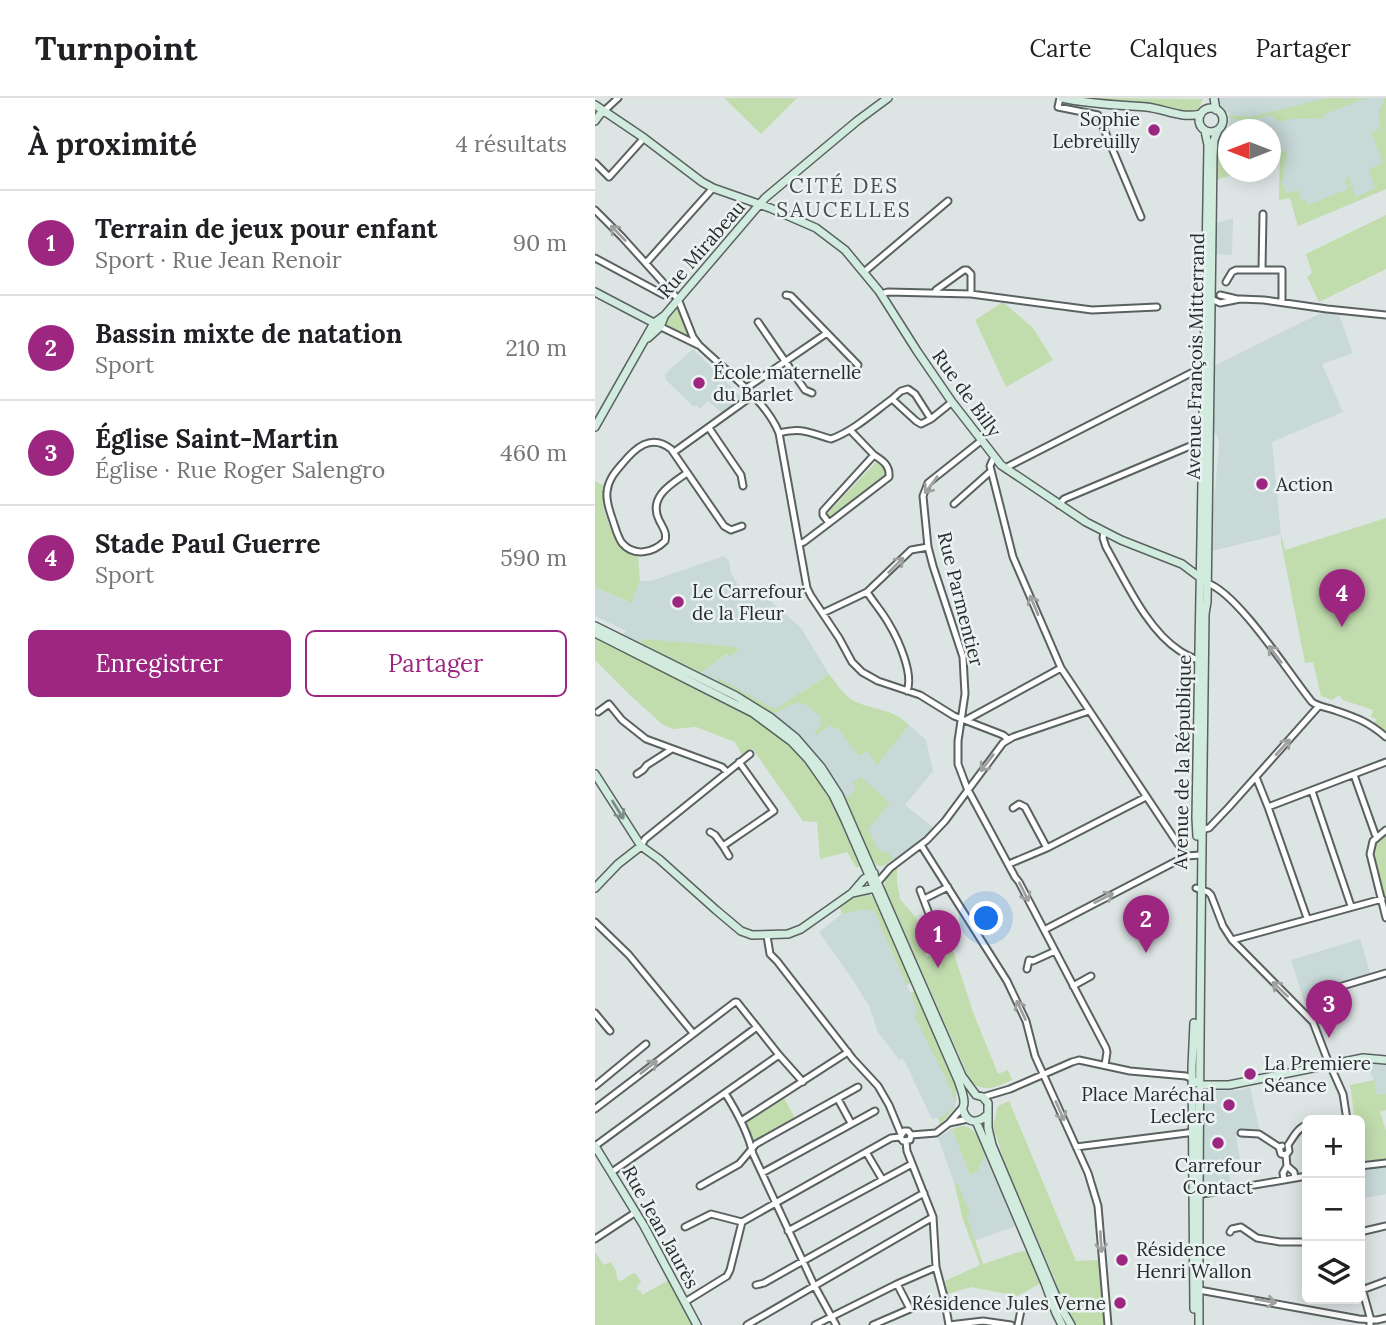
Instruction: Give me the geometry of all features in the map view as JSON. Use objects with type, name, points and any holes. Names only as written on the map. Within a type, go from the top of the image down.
[{"type":"main road","name":"Rue Mirabeau","points":[[657,325],[675,296],[765,198],[887,98]]},
{"type":"main road","points":[[1061,98],[1146,107],[1185,117],[1216,110]]},
{"type":"main road","points":[[1203,128],[1199,119],[1208,98]]},
{"type":"main road","points":[[1214,98],[1216,110],[1223,119]]},
{"type":"main road","name":"Rue de Billy","points":[[595,105],[713,188],[761,204],[827,236],[845,250],[881,294],[952,402],[1006,469],[1104,532],[1182,564],[1205,578]]},
{"type":"main road","points":[[595,121],[604,111]]},
{"type":"main road","points":[[1169,112],[1181,120],[1213,132],[1218,130]]},
{"type":"main road","name":"Avenue François Mitterrand","points":[[1203,128],[1208,145],[1211,299],[1207,370]]},
{"type":"main road","name":"Avenue François Mitterrand","points":[[1205,578],[1209,286],[1213,156],[1218,130]]},
{"type":"main road","points":[[595,292],[657,325],[595,427]]},
{"type":"main road","name":"Avenue François Mitterrand","points":[[1205,578],[1200,564],[1206,442]]},
{"type":"main road","name":"Rue de Billy","points":[[1182,564],[1200,564]]},
{"type":"main road","name":"Avenue de la République","points":[[1200,830],[1196,824],[1205,578]]},
{"type":"main road","name":"Avenue de la République","points":[[1196,1325],[1199,1290],[1195,1132],[1205,578]]},
{"type":"main road","points":[[595,626],[736,696],[770,717],[796,738],[821,767],[839,795],[963,1076],[988,1106],[988,1128],[992,1145],[1066,1324]]},
{"type":"main road","points":[[595,633],[734,702],[767,722],[792,742],[817,770],[833,795],[872,874]]},
{"type":"main road","points":[[595,774],[641,846],[716,910],[741,930],[752,935],[788,934],[801,929],[852,893],[872,874]]},
{"type":"main road","points":[[595,888],[618,864],[641,846]]},
{"type":"main road","points":[[852,893],[877,885]]},
{"type":"main road","points":[[877,885],[958,1080],[964,1114],[972,1120],[1056,1313],[1066,1324]]},
{"type":"main road","points":[[1196,1082],[1202,1085],[1229,1085],[1363,1058],[1386,1060]]},
{"type":"main road","points":[[963,1105],[969,1097],[979,1096]]},
{"type":"main road","points":[[972,1120],[982,1119],[987,1115]]},
{"type":"main road","name":"Rue Jean Jaurès","points":[[595,1146],[636,1212],[697,1325]]},
{"type":"main road","name":"Avenue de la République","points":[[1196,1195],[1196,1325]]},
{"type":"main road","points":[[1051,1325],[1056,1313]]},
{"type":"street","points":[[604,111],[618,98]]},
{"type":"street","points":[[1061,98],[1058,107],[1098,114],[1141,217]]},
{"type":"street","points":[[595,163],[609,177],[644,138]]},
{"type":"street","points":[[646,263],[713,188]]},
{"type":"street","points":[[864,272],[947,201]]},
{"type":"street","points":[[595,210],[675,296],[691,339]]},
{"type":"street","points":[[1262,269],[1263,214]]},
{"type":"street","points":[[595,258],[664,295],[675,296]]},
{"type":"street","points":[[935,293],[967,270],[971,274],[971,294]]},
{"type":"street","points":[[1226,282],[1236,270],[1282,270],[1282,302]]},
{"type":"street","points":[[1209,286],[1220,295],[1240,299],[1386,315]]},
{"type":"street","points":[[881,294],[971,294],[1092,310],[1157,307]]},
{"type":"street","points":[[786,295],[791,296],[858,365]]},
{"type":"street","points":[[1211,299],[1220,295]]},
{"type":"street","points":[[1211,299],[1220,303]]},
{"type":"street","points":[[1211,312],[1215,305],[1240,299]]},
{"type":"street","points":[[758,322],[804,390],[812,393]]},
{"type":"street","points":[[657,325],[699,345],[767,411],[779,433],[807,588],[856,667],[869,677],[933,702],[964,720],[1008,739]]},
{"type":"street","points":[[745,389],[827,333]]},
{"type":"street","points":[[1006,469],[1182,377],[1195,371],[1207,370]]},
{"type":"street","points":[[779,433],[801,430],[831,439],[840,436],[908,388],[931,419]]},
{"type":"street","points":[[674,452],[752,396]]},
{"type":"street","points":[[892,399],[921,424],[952,402]]},
{"type":"street","points":[[709,428],[741,475],[743,486]]},
{"type":"street","points":[[799,544],[889,477],[888,465],[874,455],[850,429]]},
{"type":"street","name":"Rue Parmentier","points":[[982,440],[932,480],[926,488],[924,505],[928,547],[963,657],[964,720],[958,741],[958,764],[968,789],[1106,1048],[1105,1065]]},
{"type":"street","points":[[1059,505],[1064,499],[1195,444],[1206,442]]},
{"type":"street","points":[[687,473],[667,486],[658,499],[657,514],[665,531],[665,541],[645,552],[628,548],[619,537],[607,504],[607,493],[612,477],[632,451],[648,443],[668,446],[674,452],[724,526],[731,530],[741,526]]},
{"type":"street","points":[[829,523],[823,511],[874,455]]},
{"type":"street","points":[[994,457],[991,471],[1013,557],[1061,668],[1185,856]]},
{"type":"street","points":[[954,504],[991,471]]},
{"type":"street","points":[[1104,532],[1106,547],[1140,607],[1157,630],[1180,651],[1200,661]]},
{"type":"street","points":[[665,541],[673,543]]},
{"type":"street","points":[[823,613],[867,592],[911,550],[928,547]]},
{"type":"street","points":[[1205,578],[1229,597],[1245,615],[1318,706],[1366,721],[1386,737]]},
{"type":"street","points":[[867,592],[898,640],[910,684],[907,691]]},
{"type":"street","points":[[964,720],[1061,668]]},
{"type":"street","points":[[598,712],[609,704],[622,720],[646,739],[722,767],[727,772]]},
{"type":"street","points":[[1200,830],[1209,828],[1215,822],[1318,706]]},
{"type":"street","points":[[877,885],[890,868],[921,845],[945,821],[998,748],[1008,739],[1089,711]]},
{"type":"street","points":[[637,774],[672,749]]},
{"type":"street","points":[[641,846],[645,839],[750,754]]},
{"type":"street","points":[[723,846],[774,811],[739,762]]},
{"type":"street","points":[[1268,807],[1386,762]]},
{"type":"street","points":[[711,763],[716,780]]},
{"type":"street","points":[[1354,775],[1377,836]]},
{"type":"street","points":[[1255,777],[1307,918]]},
{"type":"street","points":[[1311,790],[1352,906]]},
{"type":"street","points":[[1009,864],[1048,848],[1146,797]]},
{"type":"street","points":[[1013,808],[1019,804],[1025,807],[1048,848]]},
{"type":"street","points":[[1386,830],[1377,836],[1371,845],[1370,854],[1386,918]]},
{"type":"street","points":[[710,832],[729,856]]},
{"type":"street","points":[[921,845],[1007,981],[1026,1021],[1035,1056],[1091,1182],[1098,1206],[1108,1325]]},
{"type":"street","points":[[1044,930],[1185,856],[1199,855]]},
{"type":"street","points":[[872,874],[890,868]]},
{"type":"street","points":[[924,899],[948,887]]},
{"type":"street","points":[[1198,889],[1211,895],[1231,940],[1313,1022],[1343,1094],[1346,1115]]},
{"type":"street","points":[[920,890],[935,927]]},
{"type":"street","points":[[1231,940],[1381,899]]},
{"type":"street","points":[[595,922],[629,955],[693,1033]]},
{"type":"street","points":[[767,936],[769,954],[878,1086],[905,1134]]},
{"type":"street","points":[[1027,969],[1029,960],[1033,961],[1055,951]]},
{"type":"street","points":[[1339,987],[1386,973]]},
{"type":"street","points":[[1073,986],[1091,976]]},
{"type":"street","points":[[595,1108],[735,1002],[803,1082]]},
{"type":"street","points":[[595,1013],[610,1031]]},
{"type":"street","points":[[595,1146],[757,1027]]},
{"type":"street","points":[[595,1086],[646,1044]]},
{"type":"street","points":[[741,1121],[848,1052]]},
{"type":"street","points":[[612,1172],[779,1055]]},
{"type":"street","points":[[979,1096],[1004,1091],[1079,1060],[1130,1071],[1186,1076],[1196,1082]]},
{"type":"street","points":[[700,1186],[739,1164],[752,1148],[858,1087]]},
{"type":"street","points":[[988,1106],[1004,1091]]},
{"type":"street","points":[[725,1093],[741,1121],[814,1285],[837,1325]]},
{"type":"street","points":[[838,1099],[852,1124]]},
{"type":"street","points":[[684,1302],[727,1276],[742,1222],[891,1138],[905,1134],[936,1133],[949,1124],[963,1105]]},
{"type":"street","points":[[762,1173],[875,1111]]},
{"type":"street","points":[[949,1124],[972,1120]]},
{"type":"street","points":[[1279,1147],[1288,1145],[1302,1127]]},
{"type":"street","points":[[1076,1147],[1195,1132]]},
{"type":"street","points":[[1241,1133],[1259,1134],[1279,1147],[1281,1154],[1286,1155]]},
{"type":"street","points":[[905,1134],[901,1139],[906,1142],[907,1151],[933,1217],[936,1267],[949,1325],[983,1321],[1011,1325]]},
{"type":"street","points":[[1284,1180],[1288,1145]]},
{"type":"street","points":[[866,1152],[881,1179]]},
{"type":"street","points":[[1365,1165],[1386,1163]]},
{"type":"street","points":[[788,1231],[912,1164]]},
{"type":"street","points":[[1287,1166],[1294,1172],[1295,1178]]},
{"type":"street","points":[[1196,1195],[1302,1177]]},
{"type":"street","points":[[756,1285],[924,1193]]},
{"type":"street","points":[[595,1239],[636,1212]]},
{"type":"street","points":[[685,1227],[711,1214],[742,1222]]},
{"type":"street","points":[[747,1325],[933,1217]]},
{"type":"street","points":[[1365,1231],[1386,1226]]},
{"type":"street","points":[[1230,1232],[1241,1227],[1257,1238],[1302,1242]]},
{"type":"street","points":[[815,1325],[936,1267]]},
{"type":"street","points":[[1365,1289],[1386,1281]]},
{"type":"street","points":[[873,1325],[910,1309],[897,1284]]},
{"type":"street","points":[[1199,1290],[1370,1323],[1386,1318]]},
{"type":"street","points":[[1365,1302],[1370,1323]]},
{"type":"street","points":[[1018,1325],[1022,1305]]},
{"type":"shaded area","points":[[1218,98],[1383,98],[1386,106],[1386,189],[1298,226],[1290,198],[1279,200],[1281,119],[1229,119],[1229,114],[1218,102]]},
{"type":"shaded area","points":[[1233,218],[1232,255],[1215,254],[1217,223]]},
{"type":"shaded area","points":[[1323,312],[1338,312],[1353,353],[1322,364],[1343,412],[1272,442],[1281,534],[1212,551],[1219,446],[1214,432],[1214,366]]},
{"type":"shaded area","name":"École maternelle du Barlet","points":[[693,349],[742,398],[723,414],[708,401],[700,409],[697,405],[694,407],[665,379],[665,374]]},
{"type":"shaded area","points":[[724,556],[729,561],[731,573],[741,590],[761,600],[766,597],[801,628],[829,674],[801,692],[832,721],[859,755],[867,751],[877,764],[909,725],[926,740],[933,771],[905,805],[934,828],[923,840],[883,866],[874,862],[842,792],[808,749],[699,674],[728,654],[737,652],[642,639],[639,645],[621,636],[626,631],[595,616],[595,587],[630,603],[640,581],[651,581]]},
{"type":"shaded area","points":[[864,909],[874,910],[919,1013],[915,1015],[950,1087],[956,1105],[942,1118],[932,1119],[903,1058],[899,1060],[878,1032],[869,1006],[819,932],[842,914]]},
{"type":"shaded area","points":[[1360,939],[1371,975],[1335,986],[1344,1012],[1332,1016],[1326,1011],[1317,1014],[1306,1007],[1291,960]]},
{"type":"shaded area","points":[[1366,1062],[1386,1064],[1386,1094],[1377,1095]]},
{"type":"shaded area","points":[[1250,1087],[1260,1132],[1257,1136],[1242,1139],[1241,1135],[1236,1136],[1240,1159],[1227,1161],[1231,1184],[1202,1189],[1202,1096],[1208,1091]]},
{"type":"shaded area","points":[[952,1129],[970,1175],[977,1172],[986,1154],[1016,1226],[971,1242],[938,1138]]},
{"type":"shaded area","points":[[1386,1167],[1386,1194],[1365,1198],[1365,1169]]},
{"type":"green space","points":[[724,98],[797,98],[761,134]]},
{"type":"green space","points":[[1088,98],[1203,99],[1197,110],[1185,113],[1152,104]]},
{"type":"green space","points":[[1329,98],[1367,98],[1319,118],[1281,122],[1281,119],[1269,115],[1257,119],[1234,119],[1229,118],[1229,115],[1249,117]]},
{"type":"green space","points":[[1383,98],[1386,98],[1386,189],[1298,226],[1290,198],[1279,200],[1281,181],[1286,193],[1298,190],[1302,201],[1306,200],[1308,205],[1348,189],[1345,179],[1348,176],[1356,197],[1375,188],[1369,169],[1383,163],[1371,132],[1378,130],[1380,126],[1379,111],[1384,102]]},
{"type":"green space","points":[[1286,150],[1283,171],[1284,179],[1281,181],[1281,152]]},
{"type":"green space","points":[[1386,215],[1386,269],[1319,302],[1307,277],[1312,273],[1306,254]]},
{"type":"green space","points":[[1003,302],[1033,328],[1053,360],[1006,387],[975,320]]},
{"type":"green space","points":[[675,307],[679,308],[686,336],[665,323]]},
{"type":"green space","points":[[877,461],[886,469],[884,476],[830,517],[827,514]]},
{"type":"green space","points":[[595,481],[605,486],[604,511],[615,539],[624,549],[638,555],[640,581],[631,603],[595,587]]},
{"type":"green space","points":[[1386,518],[1386,732],[1374,723],[1377,719],[1371,717],[1373,710],[1343,700],[1339,695],[1332,700],[1321,696],[1313,662],[1305,663],[1281,534],[1285,550]]},
{"type":"green space","points":[[595,638],[743,708],[783,736],[808,763],[831,796],[860,867],[856,867],[847,852],[820,859],[817,822],[803,821],[752,748],[742,755],[735,742],[696,727],[672,729],[662,724],[595,660]]},
{"type":"green space","points":[[642,639],[737,647],[737,652],[730,656],[727,654],[699,674],[639,645]]},
{"type":"green space","points":[[829,674],[852,700],[889,712],[909,725],[877,765],[867,751],[859,756],[837,727],[834,729],[830,725],[816,735],[814,733],[822,725],[819,719],[821,717],[802,703],[793,704],[772,715],[718,684],[717,677],[776,709]]},
{"type":"green space","points":[[861,777],[890,803],[868,829],[878,850],[890,854],[893,859],[883,866],[874,862],[845,799],[856,790],[853,783]]},
{"type":"green space","points":[[1386,834],[1386,902],[1373,852],[1375,844]]},
{"type":"green space","points":[[897,866],[900,899],[917,919],[927,957],[951,945],[973,1012],[998,1074],[1008,1070],[1012,1080],[996,1087],[985,1088],[970,1080],[885,888],[885,877]]},
{"type":"green space","points":[[870,895],[878,902],[912,980],[907,986],[874,911],[864,909],[842,914],[839,906],[853,896]]},
{"type":"green space","points":[[910,992],[917,992],[956,1089],[956,1105],[950,1087],[914,1015],[918,1012]]},
{"type":"green space","points":[[1374,1080],[1377,1095],[1386,1094],[1386,1110],[1380,1112],[1386,1130],[1386,1160],[1365,1162],[1365,1115],[1354,1115],[1350,1085]]},
{"type":"green space","points":[[784,1098],[796,1120],[755,1142],[745,1124],[747,1120]]},
{"type":"green space","points":[[1009,1101],[1076,1261],[1099,1260],[1105,1325],[1075,1325],[1064,1306],[1006,1167],[993,1126],[998,1106]]},
{"type":"green space","points":[[956,1106],[940,1125],[938,1118]]},
{"type":"green space","points":[[962,1126],[975,1132],[986,1154],[977,1172],[970,1175],[952,1129]]},
{"type":"green space","points":[[958,1184],[970,1213],[967,1216],[983,1264],[1022,1251],[1029,1253],[1041,1283],[1017,1296],[971,1287],[947,1294],[945,1281],[980,1265],[962,1216],[955,1185]]},
{"type":"green space","points":[[595,1252],[604,1265],[611,1262],[620,1281],[635,1273],[641,1281],[636,1289],[641,1291],[642,1295],[669,1280],[692,1325],[595,1325]]},
{"type":"place","name":"Sophie Lebreuilly","points":[[1154,130]]},
{"type":"place","name":"École maternelle du Barlet","points":[[699,383]]},
{"type":"place","name":"Action","points":[[1262,484]]},
{"type":"place","name":"Le Carrefour de la Fleur","points":[[678,602]]},
{"type":"place","name":"Stade Paul Guerre","points":[[1342,627]]},
{"type":"place","name":"Bassin mixte de natation","points":[[1146,953]]},
{"type":"place","name":"Terrain de jeux pour enfant","points":[[938,968]]},
{"type":"place","name":"Église Saint-Martin","points":[[1329,1038]]},
{"type":"place","name":"La Premiere Séance","points":[[1250,1074]]},
{"type":"place","name":"Place Maréchal Leclerc","points":[[1229,1105]]},
{"type":"place","name":"Carrefour Contact","points":[[1218,1143]]},
{"type":"place","name":"Résidence Henri Wallon","points":[[1122,1260]]},
{"type":"place","name":"Résidence Jules Verne","points":[[1120,1303]]},
{"type":"district","name":"CITÉ DES SAUCELLES","points":[[844,198]]}]
